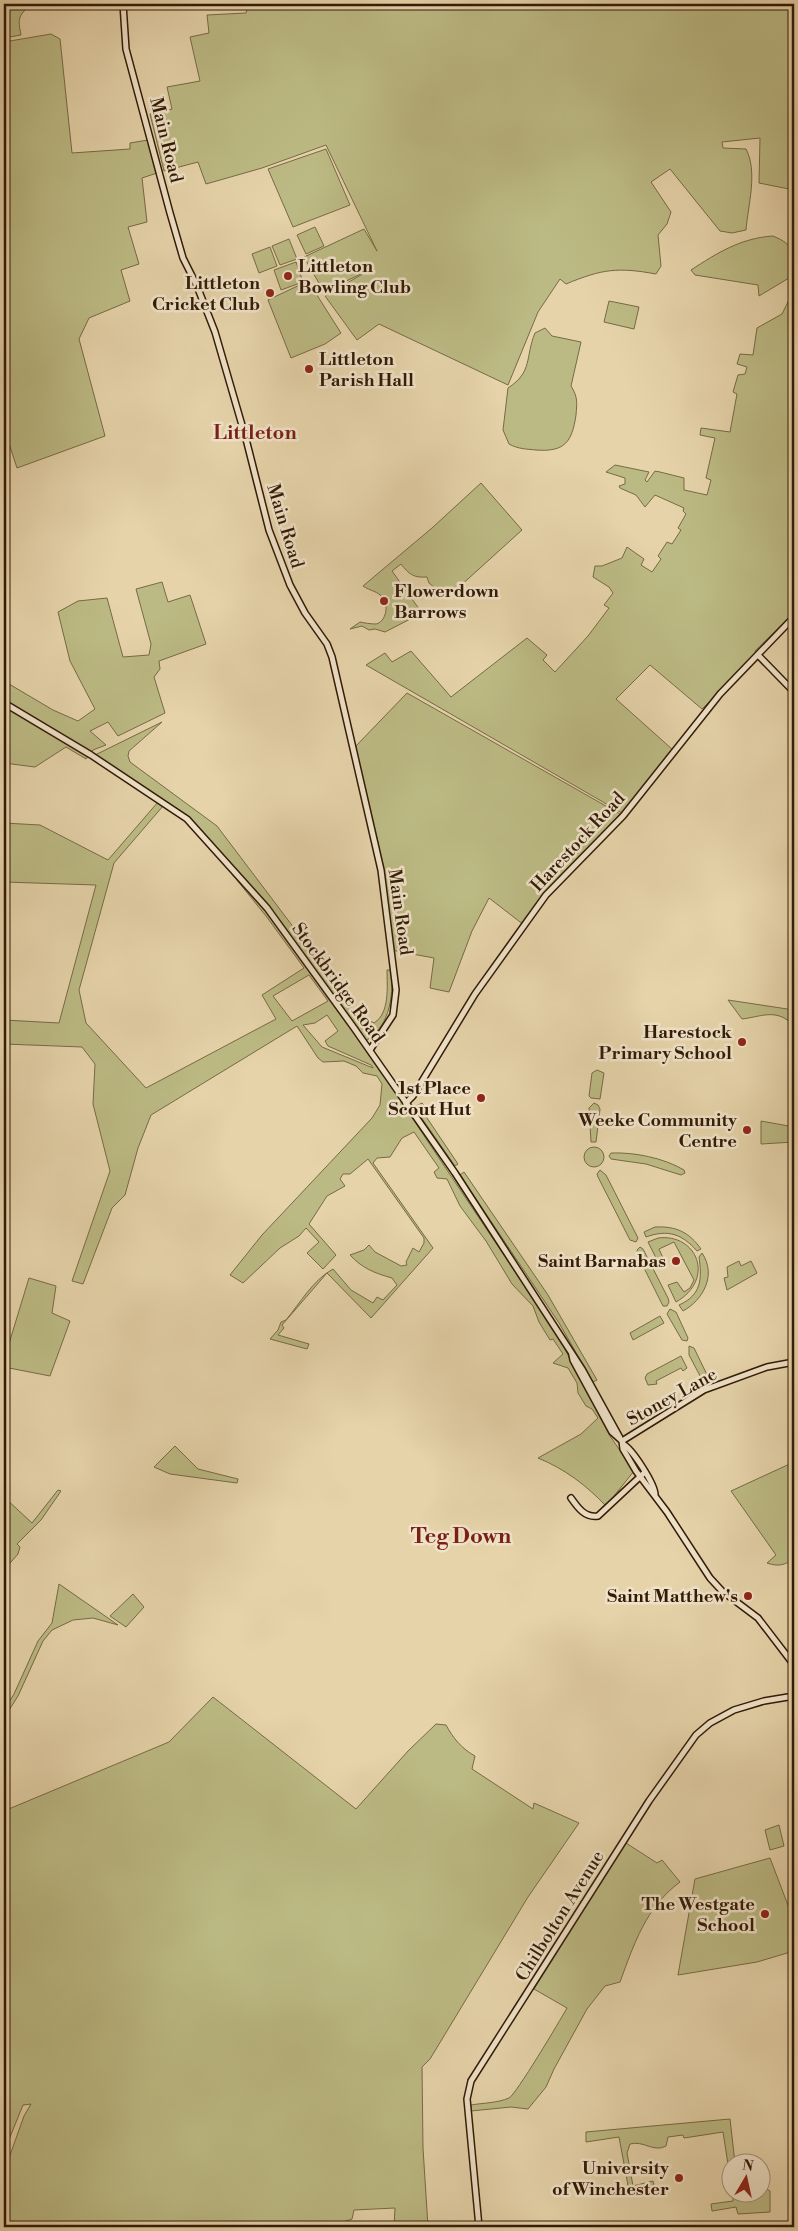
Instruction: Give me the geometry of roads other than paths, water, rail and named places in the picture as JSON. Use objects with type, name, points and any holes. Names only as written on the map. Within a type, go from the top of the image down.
[{"type":"street","name":"Main Road","points":[[123,4],[126,49],[173,222],[183,258],[197,286],[215,332],[246,439],[269,530],[290,585],[305,613],[327,644],[332,658],[384,887],[396,990],[393,1015],[370,1050]]},
{"type":"street","name":"Harestock Road","points":[[406,1103],[424,1080],[475,994],[546,895],[623,816],[720,694],[794,617]]},
{"type":"street","points":[[758,655],[794,692]]},
{"type":"street","name":"Stockbridge Road","points":[[4,703],[100,760],[187,819],[267,908],[370,1050],[455,1173],[582,1369],[622,1441],[623,1449],[642,1474],[650,1492],[655,1494],[717,1586],[758,1618],[794,1665]]},
{"type":"street","name":"Stoney Lane","points":[[622,1441],[704,1390],[767,1368],[794,1362]]},
{"type":"street","points":[[571,1498],[583,1513],[598,1516],[642,1474]]},
{"type":"street","name":"Chilbolton Avenue","points":[[479,2227],[467,2099],[471,2081],[650,1801],[690,1742],[710,1723],[734,1710],[764,1701],[794,1696]]},
{"type":"place","name":"Littleton Bowling Club","points":[[288,276]]},
{"type":"place","name":"Littleton Cricket Club","points":[[270,293]]},
{"type":"place","name":"Littleton Parish Hall","points":[[309,369]]},
{"type":"place","name":"Flowerdown Barrows","points":[[384,601]]},
{"type":"place","name":"Harestock Primary School","points":[[742,1042]]},
{"type":"place","name":"1st Place Scout Hut","points":[[481,1098]]},
{"type":"place","name":"Weeke Community Centre","points":[[747,1130]]},
{"type":"place","name":"Saint Barnabas","points":[[676,1261]]},
{"type":"place","name":"Saint Matthew's","points":[[748,1596]]},
{"type":"place","name":"The Westgate School","points":[[765,1914]]},
{"type":"place","name":"University of Winchester","points":[[679,2178]]},
{"type":"district","name":"Littleton","points":[[255,433]]},
{"type":"district","name":"Teg Down","points":[[461,1536]]}]
